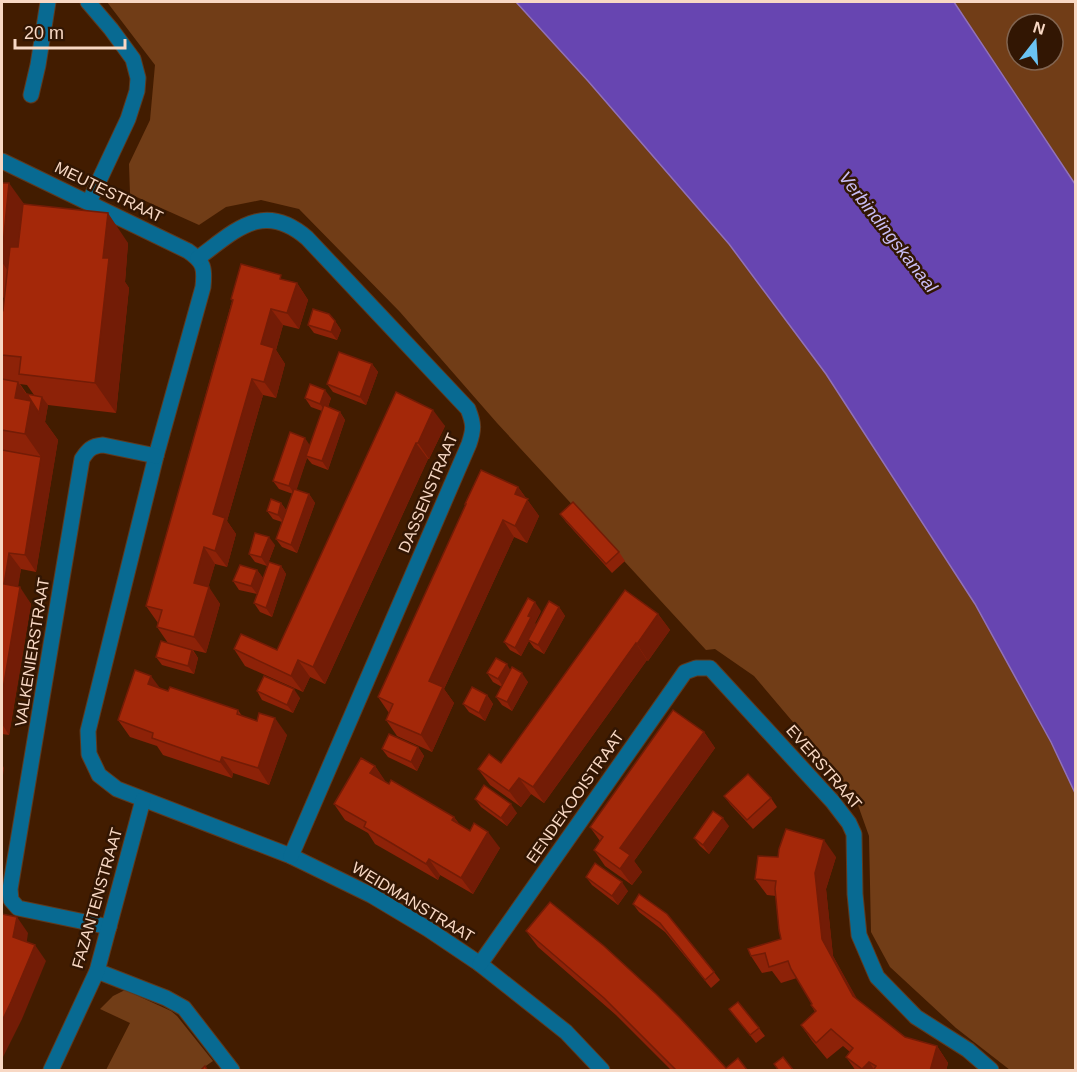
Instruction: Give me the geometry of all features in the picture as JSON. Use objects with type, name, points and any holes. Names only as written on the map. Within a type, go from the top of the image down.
[{"type":"street","points":[[31,95],[48,2]]},
{"type":"street","points":[[88,2],[111,28],[133,59],[138,78],[137,91],[128,119],[88,202]]},
{"type":"street","name":"MEUTESTRAAT","points":[[2,161],[188,251],[198,258]]},
{"type":"street","name":"DASSENSTRAAT","points":[[198,258],[243,226],[255,221],[280,221],[295,227],[468,409],[474,431],[291,856]]},
{"type":"street","points":[[143,800],[117,789],[99,775],[89,754],[88,731],[156,456],[203,287],[203,266],[198,258]]},
{"type":"street","name":"VALKENIERSTRAAT","points":[[109,927],[18,908],[12,900],[10,889],[82,459],[95,446],[156,456]]},
{"type":"street","name":"EENDEKOOISTRAAT","points":[[480,964],[685,672],[696,668],[710,668]]},
{"type":"street","name":"EVERSTRAAT","points":[[710,668],[833,802],[849,823],[854,834],[855,894],[859,935],[877,977],[916,1017],[968,1050],[991,1071]]},
{"type":"street","name":"WEIDMANSTRAAT","points":[[143,800],[291,856],[371,895],[480,964],[566,1032],[602,1071]]},
{"type":"street","name":"FAZANTENSTRAAT","points":[[51,1071],[97,971],[143,800]]},
{"type":"street","points":[[97,971],[166,998],[184,1008],[232,1071]]},
{"type":"shaded area","points":[[107,2],[516,2],[588,81],[729,244],[826,374],[975,604],[1051,742],[1075,793],[1075,1070],[1010,1070],[956,1028],[890,967],[871,932],[869,836],[854,794],[754,676],[715,649],[706,650],[497,423],[400,312],[299,209],[261,200],[226,207],[199,225],[130,194],[129,164],[150,120],[155,65]]},
{"type":"shaded area","points":[[954,2],[1075,2],[1075,184]]},
{"type":"shaded area","points":[[125,990],[171,1011],[213,1061],[200,1070],[106,1070],[130,1023],[100,1009],[113,996]]},
{"type":"water","name":"Verbindingskanaal","points":[[516,2],[954,2],[1075,184],[1075,793],[1051,742],[975,604],[826,374],[729,244],[588,81]]},
{"type":"building","points":[[2,183],[9,183],[2,255]]},
{"type":"building","points":[[23,204],[108,213],[103,258],[109,258],[95,383],[19,374],[21,357],[2,355],[2,309],[10,247],[18,247]]},
{"type":"building","points":[[241,264],[281,275],[280,279],[297,283],[287,313],[271,309],[261,344],[274,348],[264,382],[252,379],[213,514],[225,518],[215,551],[204,547],[194,583],[209,587],[194,637],[157,627],[162,610],[146,606],[233,300],[231,299]]},
{"type":"building","points":[[313,309],[329,314],[335,321],[331,332],[308,325]]},
{"type":"building","points":[[339,352],[372,364],[360,397],[327,384]]},
{"type":"building","points":[[2,379],[18,382],[15,398],[31,401],[25,434],[2,430]]},
{"type":"building","points":[[310,384],[325,390],[320,404],[305,398]]},
{"type":"building","points":[[396,392],[433,410],[313,667],[298,660],[291,676],[234,649],[241,634],[277,650]]},
{"type":"building","points":[[27,394],[42,397],[39,413]]},
{"type":"building","points":[[324,405],[340,412],[322,461],[306,456]]},
{"type":"building","points":[[290,432],[305,438],[289,486],[273,481]]},
{"type":"building","points":[[2,450],[41,457],[25,555],[9,553],[4,584],[20,587],[2,695]]},
{"type":"building","points":[[481,470],[518,487],[515,494],[528,499],[515,526],[503,520],[429,681],[443,687],[421,735],[386,720],[393,704],[378,697]]},
{"type":"building","points":[[294,489],[309,494],[291,545],[276,539]]},
{"type":"building","points":[[271,499],[281,503],[278,515],[267,511]]},
{"type":"building","points":[[573,502],[619,552],[606,564],[560,514]]},
{"type":"building","points":[[255,533],[269,537],[261,557],[249,554]]},
{"type":"building","points":[[269,562],[281,566],[266,608],[254,603]]},
{"type":"building","points":[[240,565],[257,570],[251,586],[233,581]]},
{"type":"building","points":[[625,590],[658,614],[533,787],[519,778],[509,791],[478,769],[489,754],[501,763]]},
{"type":"building","points":[[528,598],[535,602],[528,616],[531,617],[515,648],[504,642]]},
{"type":"building","points":[[549,601],[559,607],[538,645],[528,640]]},
{"type":"building","points":[[161,641],[192,650],[188,666],[156,657]]},
{"type":"building","points":[[496,658],[507,664],[498,679],[487,673]]},
{"type":"building","points":[[512,667],[522,673],[507,702],[496,697]]},
{"type":"building","points":[[135,670],[151,676],[148,684],[168,691],[170,687],[238,710],[237,714],[257,721],[259,713],[275,718],[258,768],[222,757],[220,762],[152,738],[153,733],[118,720]]},
{"type":"building","points":[[264,676],[294,689],[287,705],[257,691]]},
{"type":"building","points":[[472,687],[487,695],[479,713],[463,704]]},
{"type":"building","points":[[673,710],[704,732],[620,848],[630,855],[620,869],[594,850],[603,837],[590,827]]},
{"type":"building","points":[[389,734],[418,747],[411,762],[382,749]]},
{"type":"building","points":[[361,758],[375,766],[370,773],[389,784],[391,780],[454,817],[452,820],[470,831],[474,823],[488,832],[461,878],[429,859],[426,864],[364,827],[366,822],[334,804]]},
{"type":"building","points":[[748,774],[771,798],[747,820],[724,796]]},
{"type":"building","points":[[484,785],[511,804],[501,818],[475,799]]},
{"type":"building","points":[[713,811],[723,818],[703,845],[694,838]]},
{"type":"building","points":[[786,829],[824,840],[815,873],[822,939],[853,996],[905,1037],[937,1046],[930,1071],[873,1071],[876,1066],[869,1062],[862,1069],[846,1057],[853,1048],[831,1029],[816,1043],[801,1025],[816,1011],[788,961],[769,967],[765,953],[751,956],[748,949],[781,939],[776,881],[755,879],[758,856],[778,857]]},
{"type":"building","points":[[595,863],[622,882],[612,896],[586,877]]},
{"type":"building","points":[[639,894],[667,914],[714,972],[705,980],[660,923],[633,904]]},
{"type":"building","points":[[550,902],[604,946],[656,994],[726,1068],[738,1058],[748,1071],[677,1071],[604,998],[526,931]]},
{"type":"building","points":[[2,914],[17,917],[13,937],[35,945],[2,1021]]},
{"type":"building","points":[[738,1002],[759,1028],[750,1035],[729,1009]]},
{"type":"building","points":[[783,1057],[794,1071],[779,1071],[774,1064]]}]
